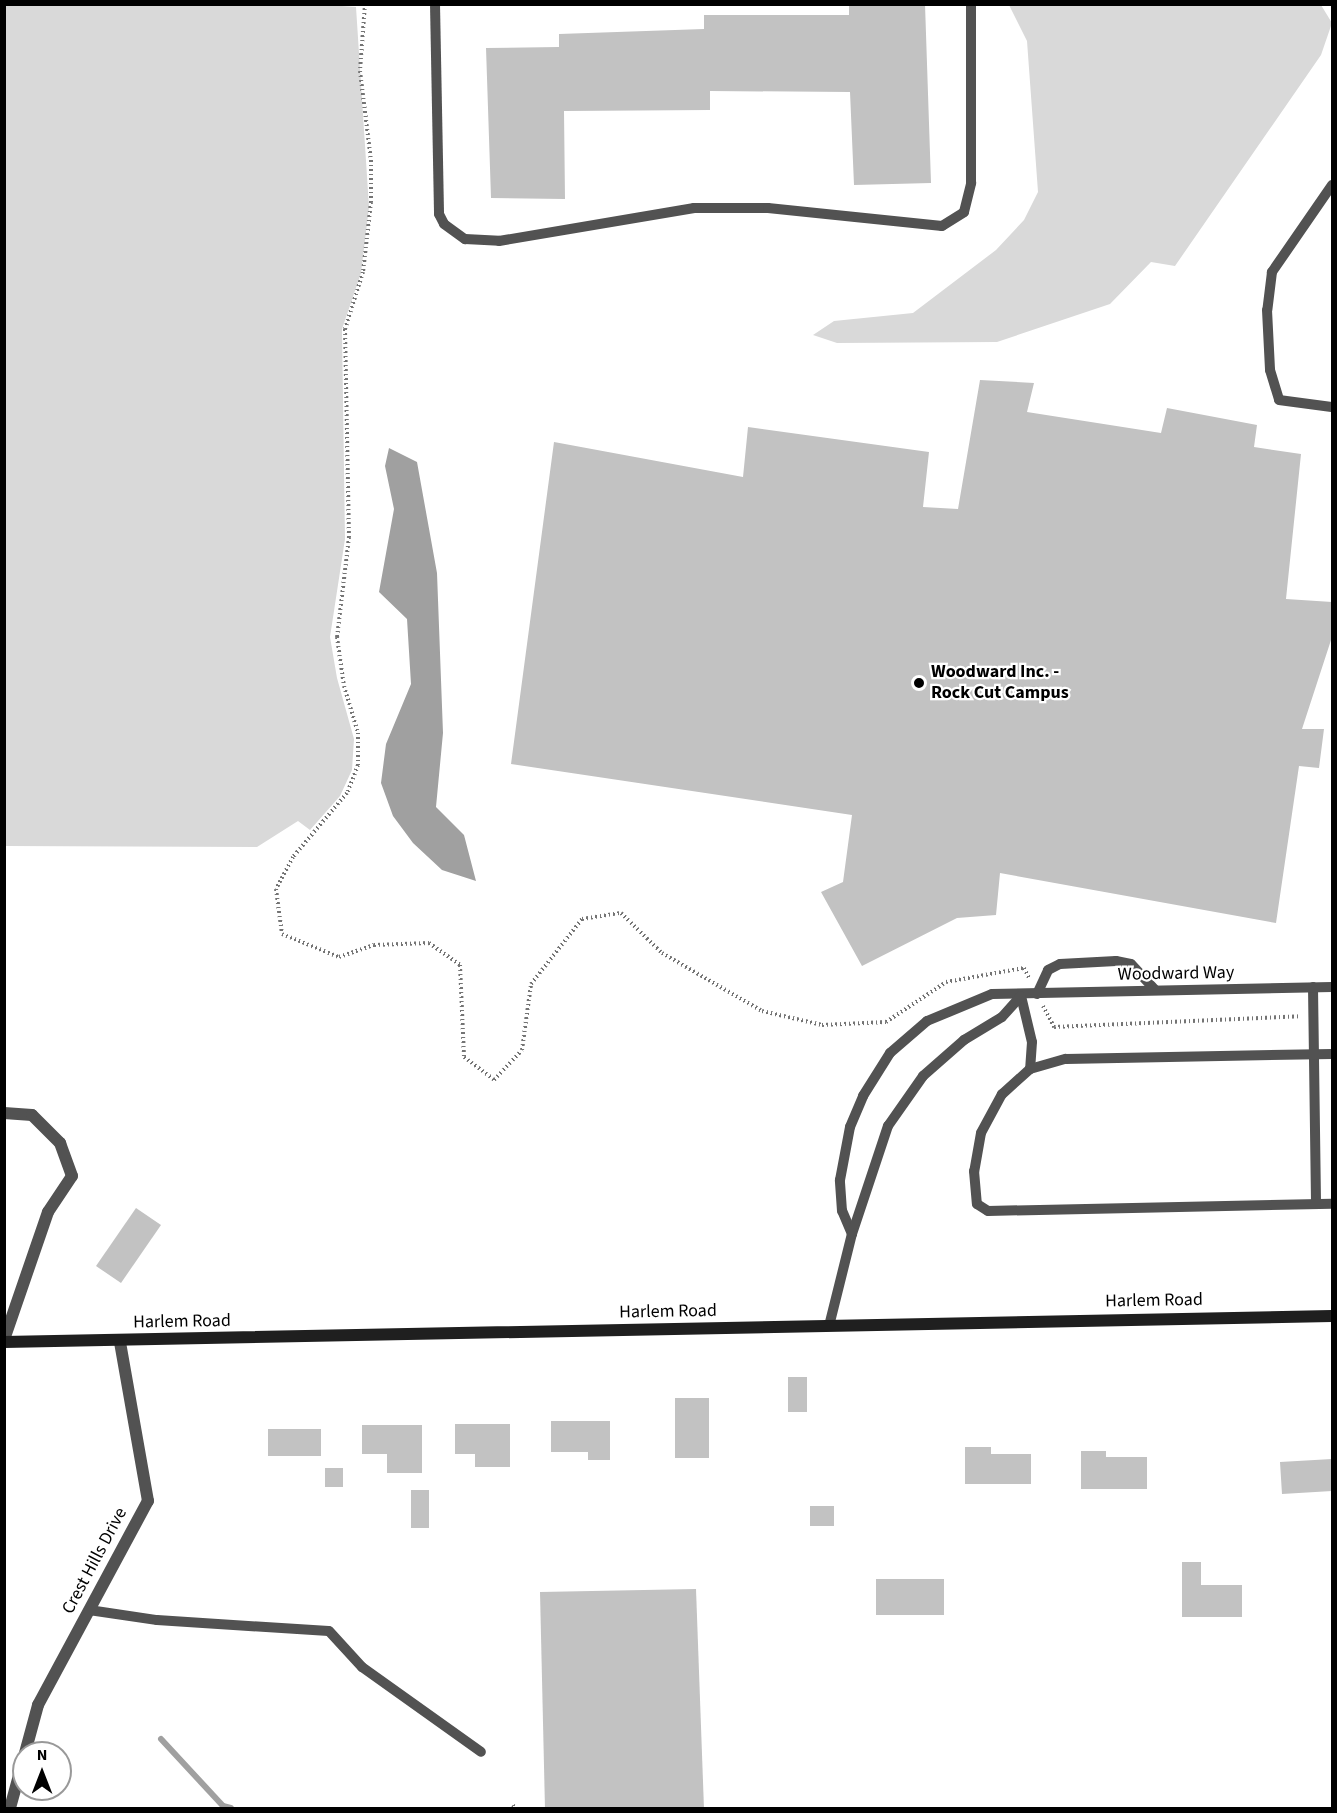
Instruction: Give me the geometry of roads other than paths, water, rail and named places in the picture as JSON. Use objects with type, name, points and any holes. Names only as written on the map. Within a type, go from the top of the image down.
[{"type":"main road","name":"Harlem Road","points":[[4,1341],[120,1342],[1332,1316]]},
{"type":"street","points":[[4,1113],[32,1115],[60,1143],[72,1176],[48,1212],[4,1341]]},
{"type":"street","name":"Crest Hills Drive","points":[[29,1741],[38,1705],[148,1502],[120,1342]]},
{"type":"lane","points":[[435,4],[439,214],[444,224],[465,239],[499,241],[694,208],[768,208],[942,226],[964,212],[971,183],[971,4]]},
{"type":"lane","points":[[1332,185],[1272,272],[1267,310],[1270,370],[1279,399],[1332,407]]},
{"type":"lane","points":[[1037,994],[1048,970],[1060,964],[1116,962],[1131,964],[1155,990]]},
{"type":"lane","points":[[1312,987],[1316,1204]]},
{"type":"lane","name":"Woodward Way","points":[[852,1234],[842,1211],[840,1180],[850,1127],[875,1073],[896,1047],[927,1021],[992,994],[1021,996],[1155,990],[1332,987]]},
{"type":"lane","points":[[1021,996],[1032,1042],[1030,1069]]},
{"type":"lane","points":[[829,1326],[852,1234],[861,1215],[879,1145],[903,1101],[943,1056],[1002,1017],[1021,996]]},
{"type":"lane","points":[[1332,1054],[1066,1059],[1030,1069],[1002,1094],[981,1133],[974,1170],[977,1204],[988,1211],[1332,1204]]},
{"type":"lane","points":[[89,1610],[157,1620],[329,1631],[362,1667],[481,1752]]},
{"type":"waterway","points":[[161,1739],[223,1806],[231,1808]]},
{"type":"place","name":"Woodward Inc. - Rock Cut Campus","points":[[919,683]]}]
